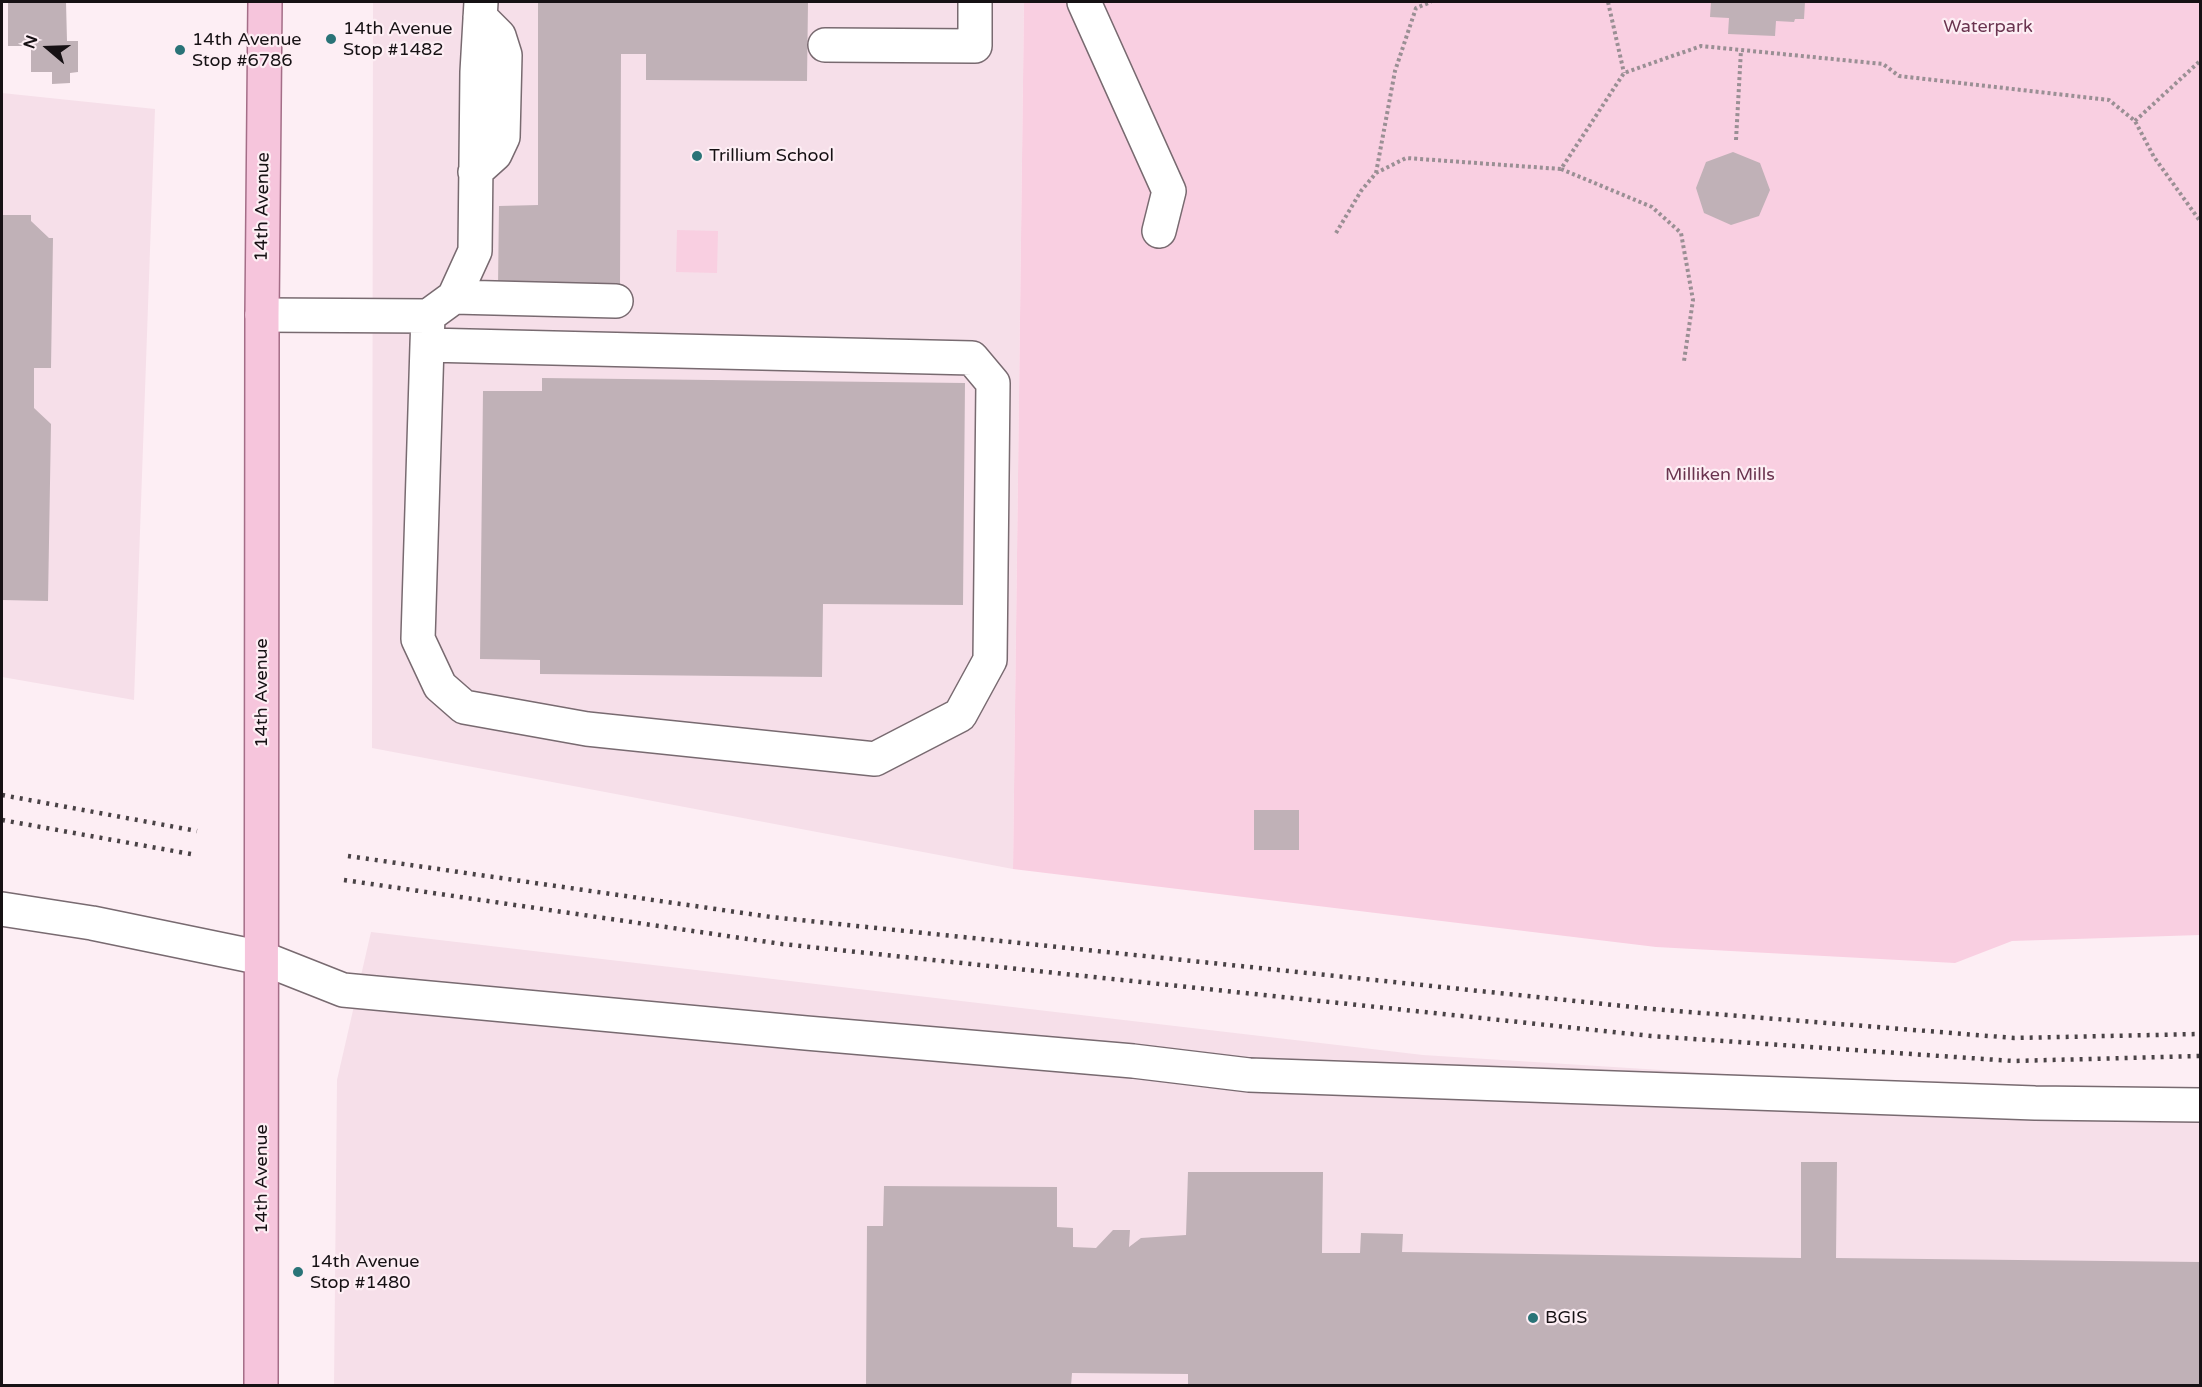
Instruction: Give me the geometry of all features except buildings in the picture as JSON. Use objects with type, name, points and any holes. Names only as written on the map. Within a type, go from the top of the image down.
[{"type":"main road","name":"14th Avenue","points":[[261,1386],[262,315],[265,2]]},
{"type":"lane","points":[[825,45],[975,46],[975,2]]},
{"type":"lane","points":[[1084,2],[1169,191],[1159,231]]},
{"type":"lane","points":[[262,315],[427,330],[972,358],[993,383],[990,660],[960,715],[875,759],[587,729],[464,707],[440,686],[418,639],[427,330],[454,297],[475,251],[480,9]]},
{"type":"lane","points":[[454,297],[616,301]]},
{"type":"lane","points":[[2,909],[92,922],[262,958],[343,990],[1133,1061],[1249,1075],[2024,1102],[2200,1105]]},
{"type":"path","points":[[1376,173],[1395,71],[1416,8],[1431,2]]},
{"type":"path","points":[[1608,2],[1624,73]]},
{"type":"path","points":[[1561,169],[1624,73],[1701,46],[1883,64],[1899,76],[2109,100],[2135,121],[2154,157],[2200,221]]},
{"type":"path","points":[[1736,140],[1742,50]]},
{"type":"path","points":[[2135,121],[2200,61]]},
{"type":"path","points":[[1336,233],[1361,191],[1376,173],[1406,158],[1561,169],[1652,207],[1681,233],[1693,300],[1684,361]]},
{"type":"shaded area","points":[[373,2],[1024,2],[1013,869],[372,748]]},
{"type":"shaded area","points":[[2,93],[155,109],[134,700],[2,677]]},
{"type":"shaded area","points":[[371,932],[1423,1055],[2042,1094],[2200,1093],[2200,1385],[334,1386],[337,1080]]},
{"type":"green space","name":"Milliken Mills","points":[[1024,2],[2200,2],[2200,935],[2012,941],[1955,963],[1656,947],[1013,869]]},
{"type":"green space","points":[[677,230],[718,231],[717,273],[676,272]]},
{"type":"railway","points":[[2,795],[197,831]]},
{"type":"railway","points":[[2,820],[196,855]]},
{"type":"railway","points":[[348,856],[771,917],[1652,1009],[2014,1038],[2200,1034]]},
{"type":"railway","points":[[344,880],[782,944],[1651,1036],[2013,1061],[2200,1056]]},
{"type":"place","name":"14th Avenue Stop #1482","points":[[331,39]]},
{"type":"place","name":"14th Avenue Stop #6786","points":[[180,50]]},
{"type":"place","name":"Trillium School","points":[[697,156]]},
{"type":"place","name":"14th Avenue Stop #1480","points":[[298,1272]]},
{"type":"place","name":"BGIS","points":[[1533,1318]]},
{"type":"park label","name":"Waterpark","points":[[1988,27]]}]
